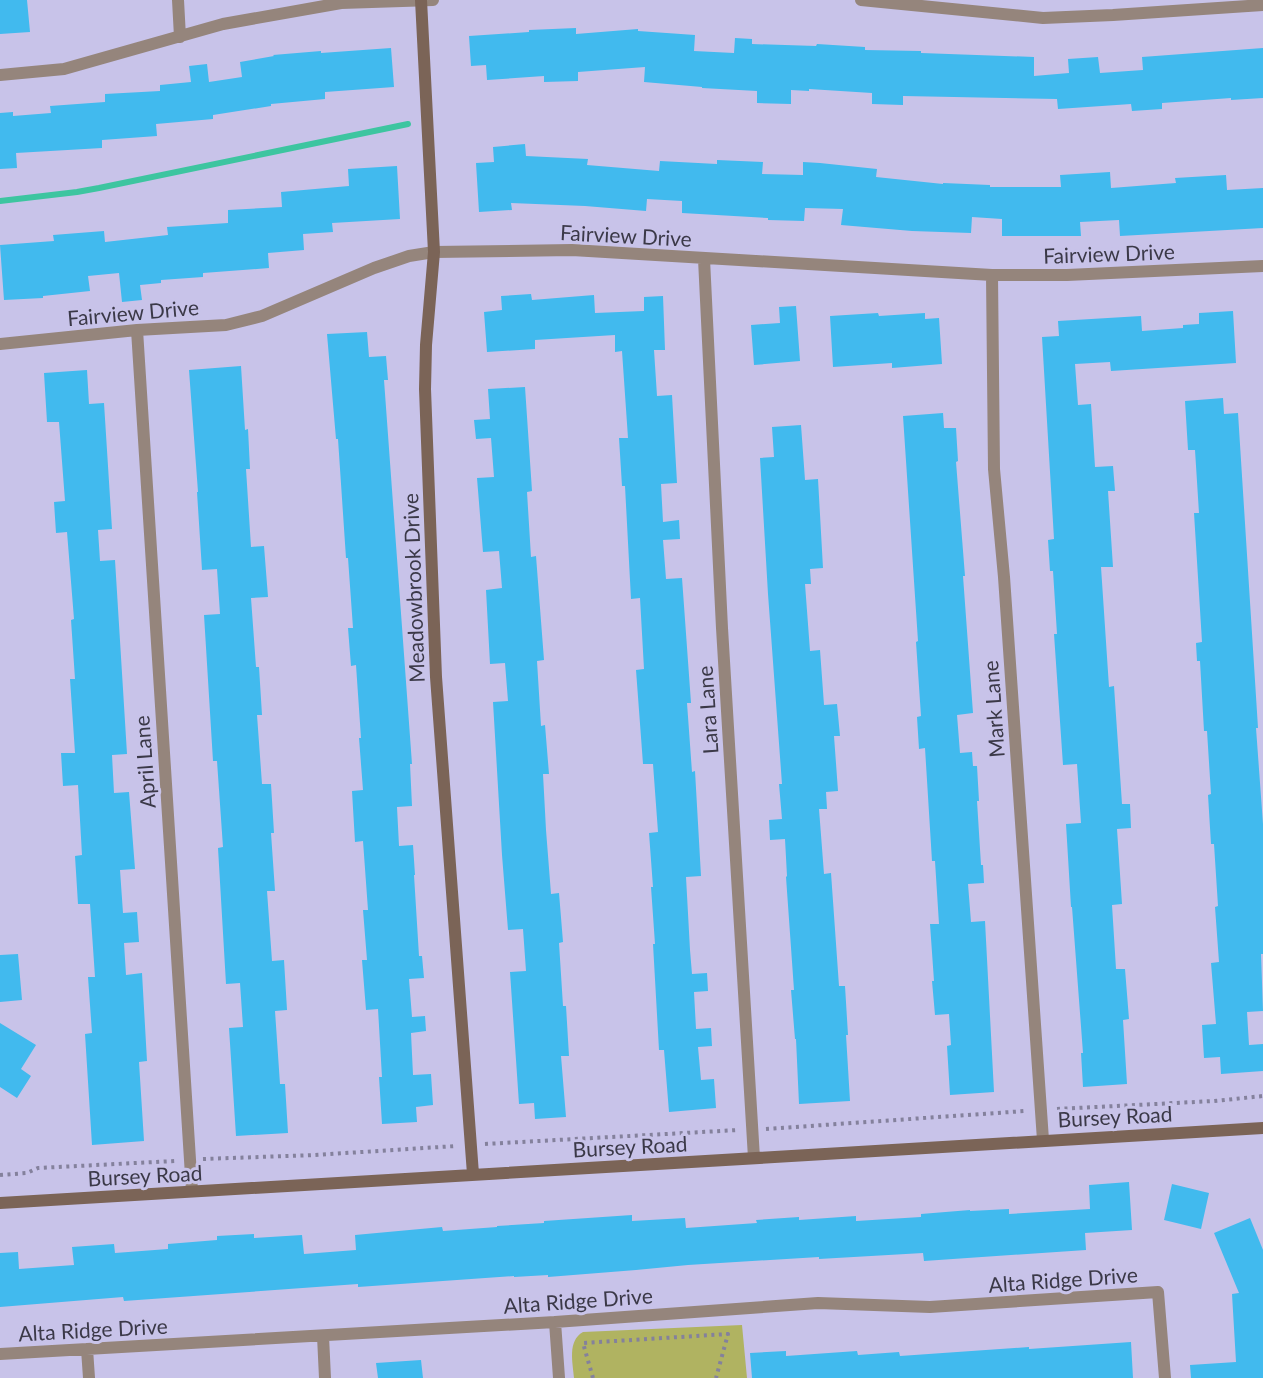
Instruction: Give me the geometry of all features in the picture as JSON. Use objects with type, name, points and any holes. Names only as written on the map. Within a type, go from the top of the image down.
[{"type":"street","points":[[178,0],[180,37]]},
{"type":"street","name":"Meadowbrook Drive","points":[[421,0],[434,252],[424,389],[436,677],[473,1174]]},
{"type":"street","points":[[0,75],[64,69],[223,24],[340,3],[433,0]]},
{"type":"street","points":[[861,0],[1043,18],[1263,5]]},
{"type":"street","name":"Fairview Drive","points":[[0,344],[136,330],[226,325],[262,316],[374,268],[409,256],[434,252],[572,250],[992,275],[1067,275],[1263,266]]},
{"type":"street","name":"Lara Lane","points":[[704,259],[722,628],[754,1158]]},
{"type":"street","name":"Mark Lane","points":[[992,275],[994,469],[1004,577],[1043,1140]]},
{"type":"street","name":"April Lane","points":[[136,330],[192,1191]]},
{"type":"street","name":"Bursey Road","points":[[0,1203],[1263,1128]]},
{"type":"street","name":"Alta Ridge Drive","points":[[0,1354],[555,1322],[818,1303],[930,1306],[1158,1292],[1165,1378]]},
{"type":"street","points":[[555,1322],[559,1378]]},
{"type":"street","points":[[322,1336],[326,1378]]},
{"type":"street","points":[[87,1349],[89,1378]]},
{"type":"path","points":[[0,1175],[27,1173],[38,1168],[752,1130],[1263,1096]]},
{"type":"path","points":[[592,1378],[583,1342],[728,1334],[716,1378]]},
{"type":"green space","points":[[742,1325],[747,1378],[574,1378],[573,1347],[578,1336],[583,1332]]},
{"type":"building","points":[[0,0],[27,0],[30,32],[0,34]]},
{"type":"building","points":[[576,28],[576,34],[638,29],[638,31],[695,35],[694,51],[734,53],[735,38],[752,39],[752,44],[816,46],[817,44],[865,47],[865,50],[1034,57],[1034,76],[1069,73],[1068,59],[1098,57],[1100,73],[1143,70],[1142,57],[1263,48],[1263,98],[1162,103],[1162,109],[1132,111],[1131,104],[1058,109],[1057,99],[903,96],[903,105],[872,104],[872,93],[809,89],[809,91],[791,90],[791,104],[757,103],[757,91],[644,82],[645,67],[578,72],[578,81],[544,82],[544,76],[487,80],[486,65],[471,66],[469,36]]},
{"type":"building","points":[[391,48],[394,87],[325,92],[325,99],[271,104],[271,106],[213,115],[213,119],[156,124],[157,136],[102,140],[102,148],[16,153],[17,168],[0,169],[0,113],[13,112],[13,116],[51,113],[50,106],[105,102],[105,94],[160,91],[160,85],[191,82],[189,66],[207,64],[209,82],[242,77],[240,62],[273,55]]},
{"type":"building","points":[[525,144],[526,156],[588,159],[587,165],[659,171],[660,161],[717,164],[717,160],[763,162],[762,174],[803,175],[803,162],[877,169],[876,177],[943,184],[990,185],[990,187],[1061,187],[1060,175],[1110,172],[1111,188],[1176,183],[1175,178],[1226,175],[1227,190],[1263,188],[1263,228],[1120,236],[1119,220],[1080,222],[1081,236],[1002,236],[1002,219],[972,217],[971,233],[912,231],[841,225],[843,209],[805,208],[804,221],[768,220],[768,218],[682,213],[682,201],[647,199],[646,211],[511,203],[512,210],[479,212],[476,163],[494,162],[493,147]]},
{"type":"building","points":[[397,166],[400,219],[332,223],[333,232],[303,234],[304,250],[268,253],[269,268],[203,273],[203,277],[161,280],[161,283],[140,285],[142,300],[122,302],[119,273],[88,276],[90,291],[43,296],[43,298],[4,300],[0,245],[54,241],[53,235],[104,231],[105,242],[168,235],[167,227],[228,223],[228,210],[282,207],[281,192],[349,186],[348,169]]},
{"type":"building","points":[[531,294],[532,300],[594,295],[595,313],[644,311],[644,297],[663,296],[665,350],[654,350],[657,396],[672,395],[677,483],[661,484],[663,522],[679,520],[680,539],[663,540],[666,579],[682,578],[691,703],[687,703],[692,772],[695,771],[701,876],[686,877],[690,950],[692,974],[707,973],[708,991],[694,992],[696,1029],[711,1028],[712,1046],[698,1047],[701,1080],[714,1079],[716,1108],[669,1112],[664,1050],[659,1050],[649,833],[658,832],[653,764],[643,764],[636,670],[644,669],[640,598],[631,599],[625,486],[622,486],[619,438],[628,438],[622,351],[615,352],[615,335],[535,340],[535,349],[487,352],[484,312],[502,310],[501,296]]},
{"type":"building","points":[[796,306],[800,361],[754,365],[751,325],[780,323],[779,307]]},
{"type":"building","points":[[1233,311],[1236,363],[1111,371],[1110,362],[1075,364],[1078,405],[1091,404],[1095,467],[1113,466],[1115,491],[1108,491],[1113,567],[1101,567],[1109,687],[1114,686],[1122,804],[1130,804],[1131,828],[1117,829],[1122,904],[1112,905],[1116,969],[1125,969],[1129,1019],[1123,1020],[1127,1084],[1083,1087],[1081,1053],[1083,1053],[1066,824],[1081,823],[1077,764],[1063,765],[1054,634],[1057,634],[1053,571],[1050,571],[1048,540],[1054,539],[1042,337],[1059,336],[1058,321],[1141,316],[1142,331],[1183,328],[1183,325],[1199,324],[1199,313]]},
{"type":"building","points":[[878,313],[879,316],[925,313],[925,319],[939,318],[942,364],[892,368],[892,363],[833,367],[830,316]]},
{"type":"building","points":[[367,332],[369,357],[386,356],[388,380],[384,380],[412,764],[410,764],[412,806],[397,807],[399,846],[413,845],[419,956],[422,956],[424,978],[409,979],[412,1017],[425,1016],[426,1031],[411,1033],[413,1075],[431,1074],[433,1105],[416,1107],[417,1122],[382,1124],[378,1009],[366,1010],[362,960],[367,960],[363,910],[368,910],[363,841],[355,842],[352,791],[363,790],[359,738],[361,738],[356,665],[351,666],[348,628],[353,628],[348,558],[346,558],[338,439],[336,439],[327,334]]},
{"type":"building","points":[[241,366],[245,430],[248,429],[250,469],[246,469],[251,547],[264,546],[268,597],[251,598],[262,715],[257,715],[262,784],[271,784],[274,833],[271,833],[275,891],[267,891],[272,961],[284,960],[287,1010],[275,1011],[280,1084],[285,1084],[288,1133],[236,1136],[229,1028],[243,1027],[240,983],[226,984],[218,848],[223,847],[217,761],[213,761],[204,615],[220,614],[217,569],[202,570],[189,370]]},
{"type":"building","points":[[87,370],[89,404],[104,403],[112,529],[98,530],[100,561],[115,560],[127,754],[112,755],[114,793],[129,792],[135,869],[120,870],[123,913],[137,912],[139,942],[124,943],[126,975],[142,973],[147,1061],[139,1062],[144,1141],[92,1145],[85,1034],[92,1033],[88,977],[95,977],[90,904],[78,904],[75,856],[82,855],[78,785],[63,786],[61,753],[75,753],[70,679],[75,679],[71,620],[74,619],[67,532],[56,533],[54,502],[65,501],[59,422],[47,422],[44,373]]},
{"type":"building","points":[[525,387],[532,491],[527,492],[531,557],[536,556],[544,660],[537,661],[541,726],[545,725],[549,774],[543,774],[546,830],[551,894],[559,893],[563,942],[559,943],[569,1056],[561,1056],[566,1117],[535,1119],[534,1103],[519,1104],[510,972],[526,971],[523,929],[508,930],[502,855],[493,702],[508,701],[505,663],[490,664],[486,590],[502,588],[499,551],[483,552],[477,478],[494,477],[491,438],[476,439],[474,420],[490,419],[488,389]]},
{"type":"building","points":[[1223,398],[1224,414],[1238,413],[1258,728],[1256,728],[1263,824],[1263,954],[1261,954],[1263,1011],[1247,1012],[1249,1045],[1263,1044],[1263,1071],[1221,1074],[1220,1057],[1204,1058],[1202,1025],[1216,1024],[1211,963],[1219,962],[1215,907],[1218,906],[1214,844],[1211,844],[1207,731],[1204,731],[1200,661],[1197,661],[1196,643],[1202,642],[1194,513],[1199,513],[1195,450],[1188,450],[1185,401]]},
{"type":"building","points":[[943,413],[944,428],[956,428],[958,461],[956,462],[973,713],[957,715],[960,753],[972,752],[973,766],[977,766],[979,801],[977,801],[984,883],[968,884],[971,922],[985,921],[994,1092],[950,1095],[947,1046],[951,1045],[949,1014],[935,1015],[932,981],[934,981],[930,924],[939,924],[935,861],[932,861],[925,748],[919,749],[917,717],[921,716],[916,642],[918,641],[903,416]]},
{"type":"building","points":[[801,425],[805,480],[818,479],[823,568],[810,569],[811,584],[805,584],[810,651],[820,650],[824,705],[837,704],[840,736],[834,736],[838,791],[826,792],[827,809],[819,809],[824,874],[831,873],[839,986],[845,986],[850,1101],[799,1104],[791,990],[794,990],[785,839],[770,840],[769,820],[782,819],[779,784],[782,784],[760,458],[774,457],[772,427]]},
{"type":"building","points":[[18,954],[22,1000],[0,1002],[0,955]]},
{"type":"building","points":[[0,1023],[36,1045],[21,1069],[31,1076],[17,1098],[0,1087]]},
{"type":"building","points":[[1129,1182],[1132,1230],[1085,1233],[1086,1250],[924,1261],[923,1253],[819,1259],[819,1257],[548,1277],[548,1275],[514,1276],[358,1287],[358,1284],[124,1301],[123,1297],[0,1307],[0,1253],[18,1252],[19,1269],[74,1265],[72,1247],[114,1244],[115,1253],[168,1249],[168,1244],[217,1240],[217,1236],[254,1234],[254,1238],[302,1235],[304,1254],[356,1250],[355,1235],[442,1227],[443,1231],[632,1215],[632,1221],[685,1218],[686,1228],[757,1223],[756,1220],[799,1217],[799,1220],[856,1216],[856,1221],[921,1217],[921,1214],[970,1210],[1009,1209],[1009,1214],[1090,1209],[1089,1185]]},
{"type":"building","points":[[1172,1184],[1209,1193],[1201,1229],[1164,1220]]},
{"type":"building","points":[[1250,1218],[1263,1250],[1263,1378],[1191,1378],[1190,1365],[1236,1362],[1232,1294],[1239,1293],[1214,1233]]},
{"type":"building","points":[[1131,1342],[1133,1378],[752,1378],[750,1353],[786,1351],[786,1356],[857,1351],[858,1355],[899,1352],[900,1356]]},
{"type":"building","points":[[421,1360],[423,1378],[378,1378],[376,1363]]},
{"type":"waterway","points":[[0,201],[99,188],[408,124]]}]
